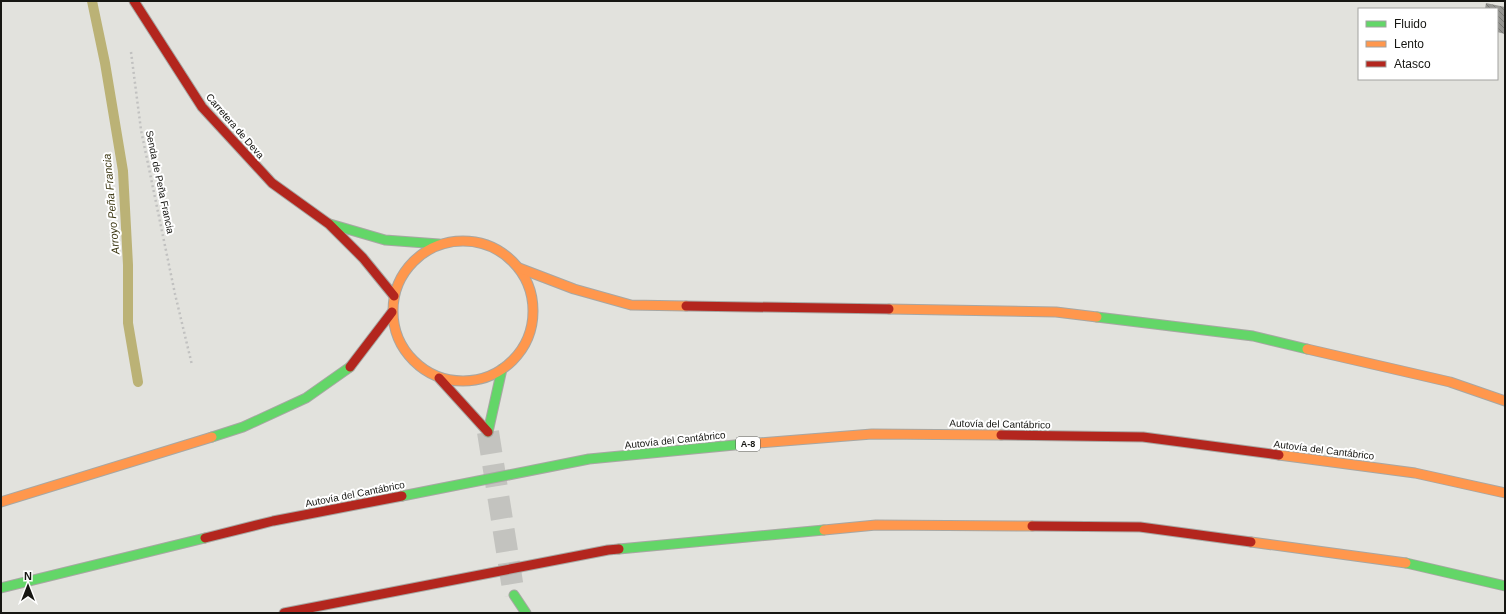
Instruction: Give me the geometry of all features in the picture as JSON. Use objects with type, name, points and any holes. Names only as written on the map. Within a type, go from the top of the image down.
[{"type":"main road","name":"Carretera de Deva","points":[[134,1],[202,107],[272,183],[329,224],[363,258],[394,296]]},
{"type":"main road","name":"Carretera de Deva","points":[[329,224],[385,240],[439,244]]},
{"type":"main road","points":[[502,369],[488,432],[439,378],[420,367],[405,352],[395,333],[392,312],[394,290],[404,270],[420,254],[439,244],[461,240],[484,243],[503,253],[520,268],[574,289],[631,306],[1056,312],[1253,336],[1450,382],[1505,401]]},
{"type":"main road","points":[[439,378],[460,382],[482,379],[502,369],[519,354],[530,334],[534,311],[530,288],[520,268]]},
{"type":"main road","points":[[1,502],[243,427],[306,398],[350,367],[392,312]]},
{"type":"main road","name":"Autovía del Cantábrico","points":[[1,588],[273,521],[589,459],[720,446],[872,434],[1143,437],[1415,473],[1505,494]]},
{"type":"main road","points":[[284,613],[608,550],[876,526],[1140,527],[1406,563],[1505,586]]},
{"type":"main road","points":[[511,607],[514,596],[526,613]]},
{"type":"path","name":"Senda de Peña Francia","points":[[131,51],[142,130],[175,294],[192,365]]},
{"type":"building","points":[[1486,3],[1505,7],[1505,34],[1498,32],[1498,8],[1485,8]]},
{"type":"waterway","name":"Arroyo Peña Francia","points":[[92,1],[105,63],[123,171],[128,265],[128,323],[138,382]]},
{"type":"tunnel","points":[[488,432],[514,595]]},
{"type":"traffic: fast","points":[[330,224],[385,240],[439,244]]},
{"type":"traffic: fast","points":[[1097,317],[1253,336],[1307,349]]},
{"type":"traffic: fast","points":[[212,437],[243,427],[306,398],[350,367]]},
{"type":"traffic: fast","points":[[488,432],[502,369]]},
{"type":"traffic: fast","points":[[402,496],[589,459],[745,444]]},
{"type":"traffic: fast","points":[[619,549],[824,530]]},
{"type":"traffic: fast","points":[[1,588],[205,538]]},
{"type":"traffic: fast","points":[[1406,563],[1505,586]]},
{"type":"traffic: fast","points":[[514,595],[526,613]]},
{"type":"traffic: slow","points":[[470,241],[490,246],[502,252],[513,261],[522,272],[528,284],[532,297],[533,311],[532,325],[528,338],[522,350],[513,361],[502,370],[490,376],[477,380],[456,381],[436,376],[424,370],[413,361],[404,350],[394,325],[393,304],[398,284],[404,272],[413,261],[424,252],[449,242],[470,241]]},
{"type":"traffic: slow","points":[[519,268],[574,289],[631,305],[686,306]]},
{"type":"traffic: slow","points":[[889,309],[1056,312],[1097,317]]},
{"type":"traffic: slow","points":[[1307,349],[1450,382],[1505,401]]},
{"type":"traffic: slow","points":[[745,444],[872,434],[1001,435]]},
{"type":"traffic: slow","points":[[1,502],[212,437]]},
{"type":"traffic: slow","points":[[1279,455],[1415,473],[1505,493]]},
{"type":"traffic: slow","points":[[824,530],[876,525],[1032,526]]},
{"type":"traffic: slow","points":[[1251,542],[1406,563]]},
{"type":"traffic: jam","points":[[134,1],[202,107],[272,183],[329,224],[363,258],[394,296]]},
{"type":"traffic: jam","points":[[686,306],[889,309]]},
{"type":"traffic: jam","points":[[350,367],[392,312]]},
{"type":"traffic: jam","points":[[439,378],[488,432]]},
{"type":"traffic: jam","points":[[1001,435],[1143,437],[1279,455]]},
{"type":"traffic: jam","points":[[205,538],[273,521],[402,496]]},
{"type":"traffic: jam","points":[[1032,526],[1140,527],[1251,542]]},
{"type":"traffic: jam","points":[[284,613],[619,549]]}]
